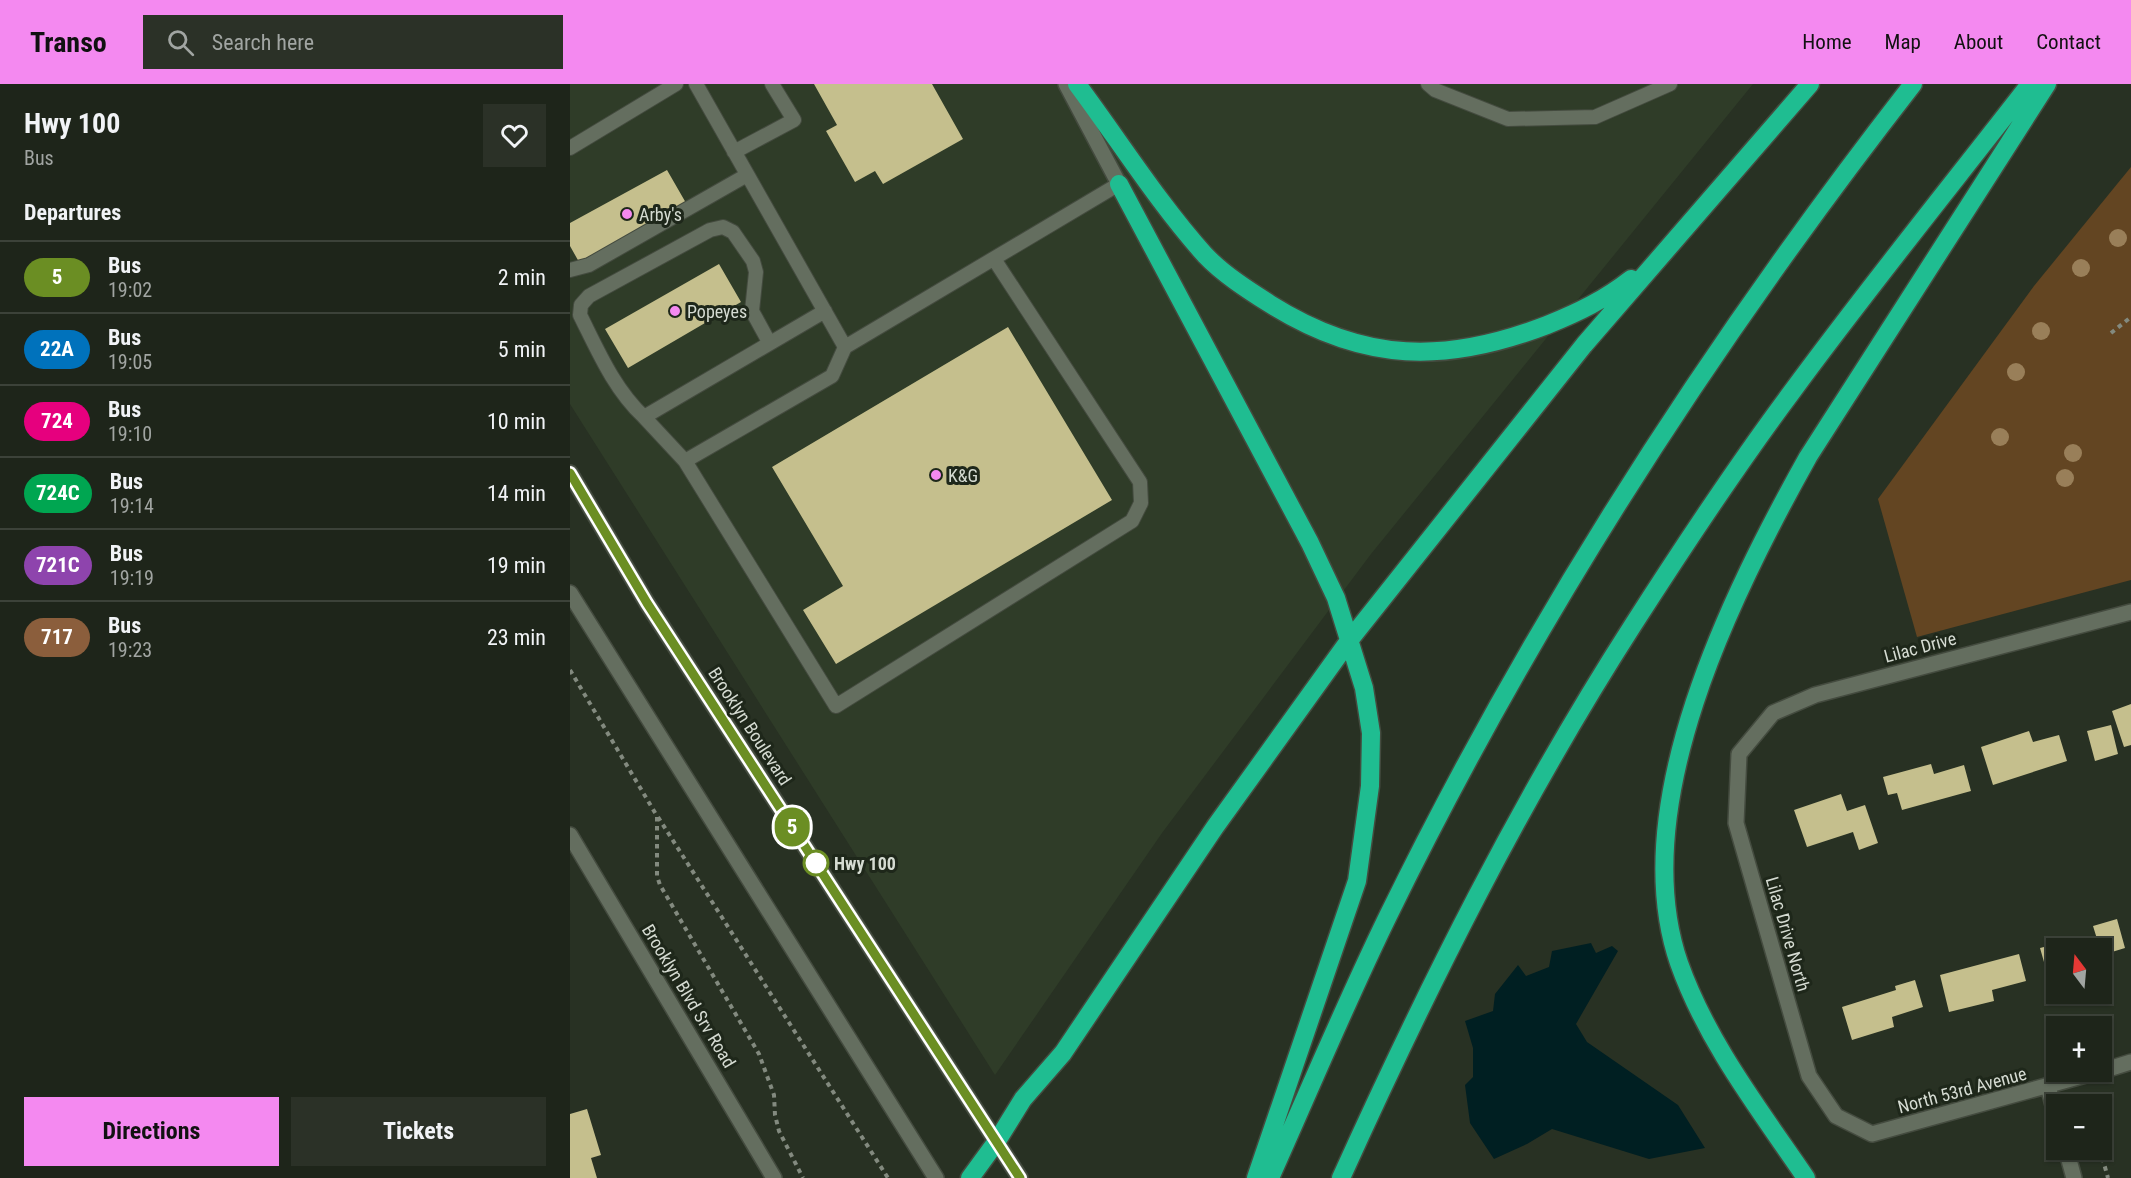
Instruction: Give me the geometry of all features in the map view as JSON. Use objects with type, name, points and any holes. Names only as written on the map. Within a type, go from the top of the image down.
[{"type":"highway","points":[[1077,84],[1206,256],[1259,297],[1297,321],[1339,337],[1403,353],[1478,348],[1524,334],[1584,311],[1605,299],[1661,256]]},
{"type":"highway","points":[[970,1178],[997,1141],[1023,1099],[1063,1053],[1215,827],[1348,642],[1584,345],[1810,84]]},
{"type":"highway","points":[[1270,1178],[1388,916],[1488,726],[1554,610],[1701,378],[1848,168],[1914,84]]},
{"type":"highway","points":[[1341,1178],[1425,995],[1494,862],[1562,741],[1633,626],[1791,393],[2030,84]]},
{"type":"highway","points":[[1806,1178],[1713,1039],[1679,961],[1666,896],[1664,855],[1679,761],[1704,678],[1732,608],[1777,513],[1808,457],[2047,84]]},
{"type":"highway","points":[[1119,184],[1310,543],[1336,598],[1364,688],[1371,733],[1370,786],[1357,881],[1256,1178]]},
{"type":"street","points":[[1065,84],[1119,184]]},
{"type":"street","name":"Brooklyn Boulevard","points":[[570,473],[647,603],[1020,1178]]},
{"type":"street","points":[[570,593],[936,1178]]},
{"type":"street","name":"Lilac Drive","points":[[1739,754],[1773,713],[1815,695],[2131,612]]},
{"type":"street","name":"Lilac Drive North","points":[[1739,754],[1736,823],[1809,1076],[1836,1116]]},
{"type":"street","name":"Brooklyn Blvd Srv Road","points":[[570,835],[774,1178]]},
{"type":"street","name":"North 53rd Avenue","points":[[2112,1068],[2131,1062]]},
{"type":"street","name":"North 53rd Avenue","points":[[1836,1116],[1872,1134],[2062,1082]]},
{"type":"street","points":[[2048,1086],[2050,1094]]},
{"type":"street","points":[[2069,1160],[2074,1178]]},
{"type":"lane","points":[[570,147],[676,84]]},
{"type":"lane","points":[[696,84],[845,347]]},
{"type":"lane","points":[[734,152],[794,120],[772,84]]},
{"type":"lane","points":[[1428,84],[1435,90],[1508,119],[1594,117],[1670,84]]},
{"type":"lane","points":[[570,270],[590,265],[747,175]]},
{"type":"lane","points":[[685,461],[832,376],[845,347],[1119,184]]},
{"type":"lane","points":[[769,342],[752,311],[756,272],[753,261],[733,232],[723,227],[710,230],[589,296],[581,305],[580,315],[617,387],[626,400],[685,461],[836,706],[1132,521],[1141,503],[1140,482],[994,259]]},
{"type":"lane","points":[[644,417],[769,342],[825,312]]},
{"type":"path","points":[[2111,333],[2131,317]]},
{"type":"path","points":[[570,670],[657,816],[815,1060],[888,1178]]},
{"type":"path","points":[[657,816],[657,876],[759,1054],[774,1095],[779,1131],[803,1178]]},
{"type":"path","points":[[2103,1160],[2108,1178]]},
{"type":"shaded area","points":[[570,84],[1753,84],[1371,554],[1162,833],[995,1075],[570,404]]},
{"type":"shaded area","points":[[2131,167],[2131,580],[1917,637],[1878,499],[2034,286]]},
{"type":"water","points":[[1591,943],[1596,953],[1612,946],[1618,951],[1576,1024],[1587,1042],[1678,1105],[1705,1148],[1649,1159],[1552,1129],[1527,1144],[1494,1159],[1470,1123],[1465,1085],[1473,1077],[1473,1048],[1465,1021],[1493,1011],[1495,994],[1518,965],[1526,976],[1549,967],[1552,951]]},
{"type":"building","points":[[814,84],[932,84],[963,139],[883,184],[875,171],[855,182],[826,131],[837,125]]},
{"type":"building","points":[[667,170],[686,203],[579,262],[570,246],[570,223]]},
{"type":"building","points":[[719,264],[741,302],[628,368],[605,329]]},
{"type":"building","points":[[1008,327],[1112,500],[836,664],[803,610],[843,586],[772,467]]},
{"type":"building","points":[[2131,704],[2131,745],[2124,747],[2112,711]]},
{"type":"building","points":[[2111,725],[2118,754],[2095,761],[2087,731]]},
{"type":"building","points":[[2029,731],[2033,742],[2059,735],[2067,761],[1993,785],[1981,747]]},
{"type":"building","points":[[1931,764],[1934,774],[1964,765],[1971,791],[1902,810],[1897,793],[1888,795],[1883,777]]},
{"type":"building","points":[[1841,794],[1847,811],[1865,805],[1878,843],[1859,850],[1853,832],[1807,847],[1794,810]]},
{"type":"building","points":[[2117,919],[2125,948],[2112,952],[2112,938],[2097,938],[2093,926]]},
{"type":"building","points":[[2046,946],[2046,969],[2040,948]]},
{"type":"building","points":[[2019,954],[2026,981],[1992,990],[1994,1001],[1949,1012],[1940,975]]},
{"type":"building","points":[[1915,980],[1923,1007],[1892,1017],[1894,1027],[1852,1040],[1842,1007],[1896,990],[1895,986]]},
{"type":"building","points":[[587,1109],[601,1155],[591,1158],[597,1178],[570,1178],[570,1114]]},
{"type":"bus line","name":"5","points":[[570,473],[647,603],[1020,1178]]},
{"type":"place","name":"Arby's","points":[[627,214]]},
{"type":"place","name":"Popeyes","points":[[675,311]]},
{"type":"place","name":"K&G","points":[[936,475]]},
{"type":"place","name":"Hwy 100","points":[[816,863]]}]
